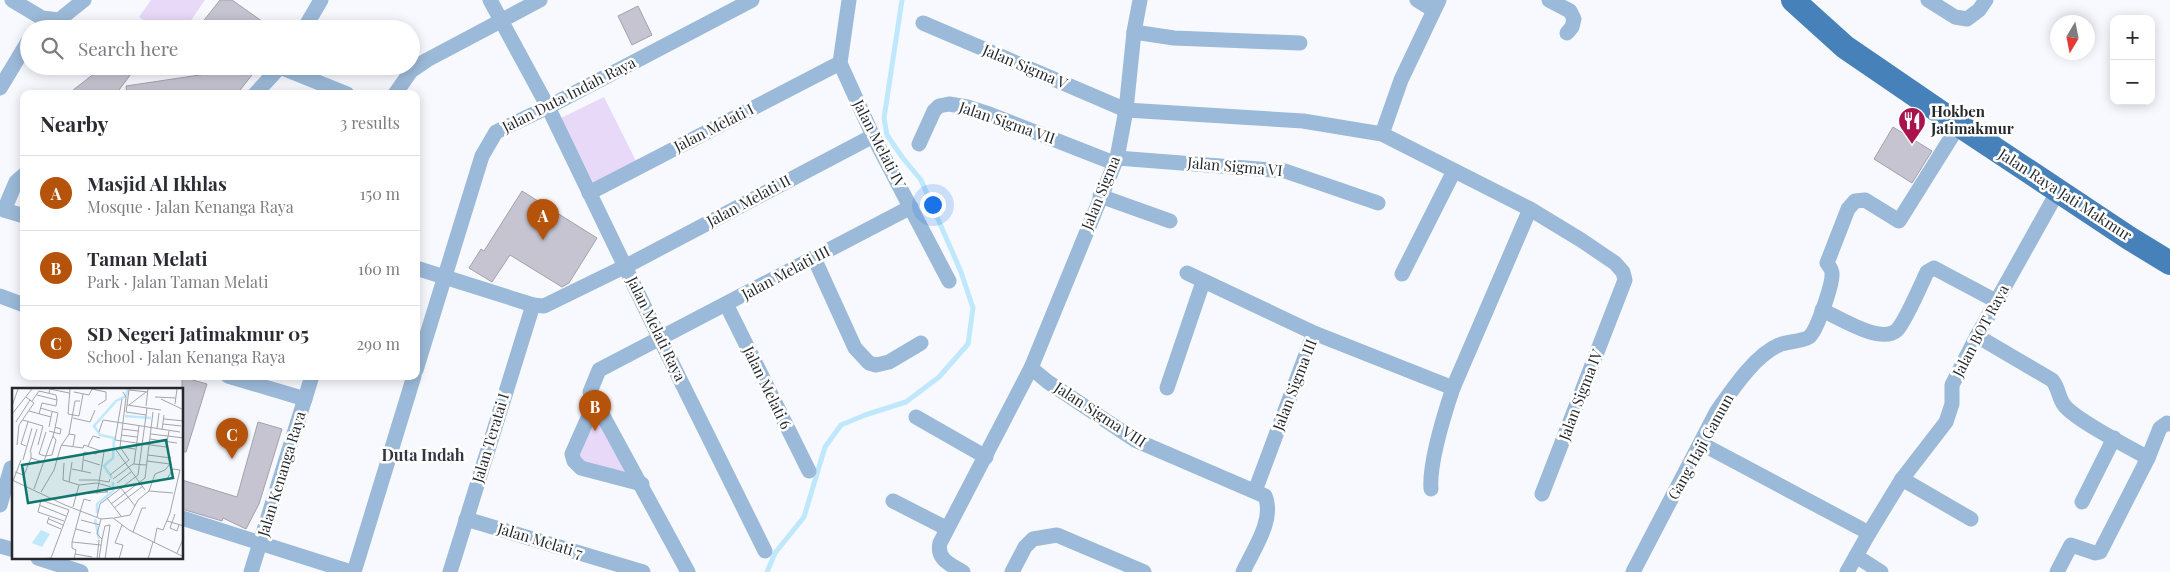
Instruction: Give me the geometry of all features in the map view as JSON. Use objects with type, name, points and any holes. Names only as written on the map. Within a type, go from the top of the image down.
[{"type":"main road","name":"Jalan Raya Jati Makmur","points":[[1793,0],[1845,47],[2058,192],[2170,263]]},
{"type":"street","points":[[12,0],[34,20]]},
{"type":"street","points":[[59,20],[84,0]]},
{"type":"street","points":[[309,20],[321,0]]},
{"type":"street","name":"Jalan Melati Raya","points":[[490,0],[548,107],[589,193],[619,269],[660,339],[765,550]]},
{"type":"street","points":[[420,64],[540,0]]},
{"type":"street","name":"Jalan Duta Indah Raya","points":[[420,357],[480,163],[496,132],[548,107],[752,0]]},
{"type":"street","points":[[840,63],[849,0]]},
{"type":"street","name":"Jalan Sigma","points":[[934,572],[940,558],[939,548],[946,528],[986,457],[1031,368],[1116,160],[1126,110],[1134,32],[1140,0]]},
{"type":"street","points":[[1126,110],[1303,120],[1382,134],[1401,80],[1436,5],[1417,0]]},
{"type":"street","points":[[1549,0],[1570,11],[1574,19],[1572,27],[1567,33]]},
{"type":"street","points":[[1928,0],[1955,17],[1967,19],[1979,10],[1986,0]]},
{"type":"street","name":"Jalan Sigma V","points":[[923,23],[1126,110]]},
{"type":"street","points":[[1134,32],[1174,38],[1300,43]]},
{"type":"street","points":[[0,88],[20,55]]},
{"type":"street","name":"Jalan Melati IV","points":[[840,63],[873,136],[949,281]]},
{"type":"street","name":"Jalan Melati I","points":[[589,193],[840,63]]},
{"type":"street","points":[[259,90],[273,75]]},
{"type":"street","points":[[301,75],[337,90]]},
{"type":"street","points":[[399,90],[408,75]]},
{"type":"street","name":"Jalan Sigma VII","points":[[919,144],[934,111],[939,106],[949,104],[989,114],[1116,160]]},
{"type":"street","name":"Gang Haji Gamun","points":[[1633,572],[1702,444],[1717,412],[1734,387],[1761,358],[1779,345],[1809,337],[1815,329],[1831,285],[1832,272],[1827,262],[1848,209],[1855,201],[1865,200],[1899,221],[1959,125]]},
{"type":"street","name":"Jalan Sigma IV","points":[[1382,134],[1530,209],[1615,263],[1623,272],[1625,280],[1620,296],[1542,494]]},
{"type":"street","name":"Jalan Melati II","points":[[619,269],[873,136]]},
{"type":"street","name":"Jalan Sigma VI","points":[[1116,160],[1285,170],[1378,203]]},
{"type":"street","points":[[1402,274],[1454,171]]},
{"type":"street","points":[[20,178],[16,182],[4,210],[20,215]]},
{"type":"street","name":"Jalan BOT Raya","points":[[1847,572],[1868,533],[1902,479],[1946,422],[1952,404],[1952,385],[1996,301],[2058,192]]},
{"type":"street","points":[[1100,196],[1170,221]]},
{"type":"street","name":"Jalan Melati III","points":[[595,402],[590,392],[599,370],[911,207]]},
{"type":"street","points":[[1431,489],[1430,480],[1435,456],[1445,412],[1453,388],[1530,209]]},
{"type":"street","points":[[814,258],[855,348],[869,363],[876,365],[889,362],[921,343]]},
{"type":"street","points":[[1822,310],[1869,332],[1884,335],[1892,334],[1900,325],[1927,272],[1934,268],[1996,301]]},
{"type":"street","points":[[420,269],[532,305],[544,306],[619,269]]},
{"type":"street","points":[[1187,273],[1314,333]]},
{"type":"street","points":[[1167,388],[1203,282]]},
{"type":"street","points":[[0,296],[20,304]]},
{"type":"street","name":"Jalan Melati 6","points":[[726,304],[809,471]]},
{"type":"street","name":"Jalan Teratai I","points":[[450,572],[532,305]]},
{"type":"street","name":"Jalan Sigma III","points":[[1255,491],[1314,333],[1453,388]]},
{"type":"street","points":[[1977,336],[2052,380],[2057,386],[2064,406],[2077,416],[2148,458]]},
{"type":"street","name":"Jalan Sigma VIII","points":[[1031,368],[1048,382],[1135,440],[1255,491]]},
{"type":"street","points":[[241,380],[305,399]]},
{"type":"street","name":"Jalan Kenanga Raya","points":[[251,572],[311,380]]},
{"type":"street","points":[[184,519],[353,572],[413,380]]},
{"type":"street","points":[[595,402],[572,454],[574,461],[581,468],[642,484]]},
{"type":"street","points":[[595,402],[642,484],[688,572]]},
{"type":"street","points":[[916,416],[986,457]]},
{"type":"street","points":[[2057,572],[2071,545],[2095,553],[2100,552],[2148,458],[2160,428],[2167,423],[2170,424]]},
{"type":"street","points":[[2082,502],[2114,438]]},
{"type":"street","points":[[1702,444],[1868,533]]},
{"type":"street","points":[[0,505],[12,467]]},
{"type":"street","points":[[1902,479],[1971,519]]},
{"type":"street","points":[[1243,572],[1268,518],[1268,502],[1265,496],[1255,491]]},
{"type":"street","points":[[893,501],[946,528]]},
{"type":"street","name":"Jalan Melati 7","points":[[466,519],[643,572]]},
{"type":"street","points":[[1012,572],[1025,546],[1033,539],[1057,535],[1144,572]]},
{"type":"street","points":[[1856,556],[1881,572]]},
{"type":"street","points":[[940,558],[963,572]]},
{"type":"street","points":[[44,560],[81,572]]},
{"type":"shaded area","points":[[151,0],[205,0],[191,20],[143,20],[139,17]]},
{"type":"shaded area","points":[[604,97],[639,167],[596,188],[561,118]]},
{"type":"shaded area","points":[[594,409],[632,477],[577,460]]},
{"type":"building","points":[[220,0],[232,0],[260,20],[204,20]]},
{"type":"building","points":[[638,6],[652,35],[632,45],[618,16]]},
{"type":"building","points":[[92,75],[130,75],[119,90],[73,90]]},
{"type":"building","points":[[200,75],[252,75],[240,90],[126,90],[126,86]]},
{"type":"building","points":[[1893,127],[1932,151],[1912,183],[1874,159]]},
{"type":"building","points":[[522,191],[597,238],[569,283],[562,287],[510,255],[492,282],[469,268],[481,249],[484,251]]},
{"type":"building","points":[[182,380],[193,380],[207,384],[186,452],[184,452],[184,388],[182,388]]},
{"type":"building","points":[[258,422],[282,429],[259,504],[246,529],[223,518],[222,521],[184,510],[184,481],[237,497]]},
{"type":"waterway","points":[[767,572],[775,553],[804,517],[825,447],[841,425],[906,402],[939,377],[968,344],[973,308],[961,272],[921,180],[887,135],[884,118],[902,0]]},
{"type":"place","name":"Hokben Jatimakmur","points":[[1912,145]]},
{"type":"place","name":"Masjid Al Ikhlas","points":[[543,240]]},
{"type":"place","name":"Taman Melati","points":[[595,431]]},
{"type":"place","name":"SD Negeri Jatimakmur 05","points":[[232,459]]},
{"type":"district","name":"Duta Indah","points":[[423,455]]}]
